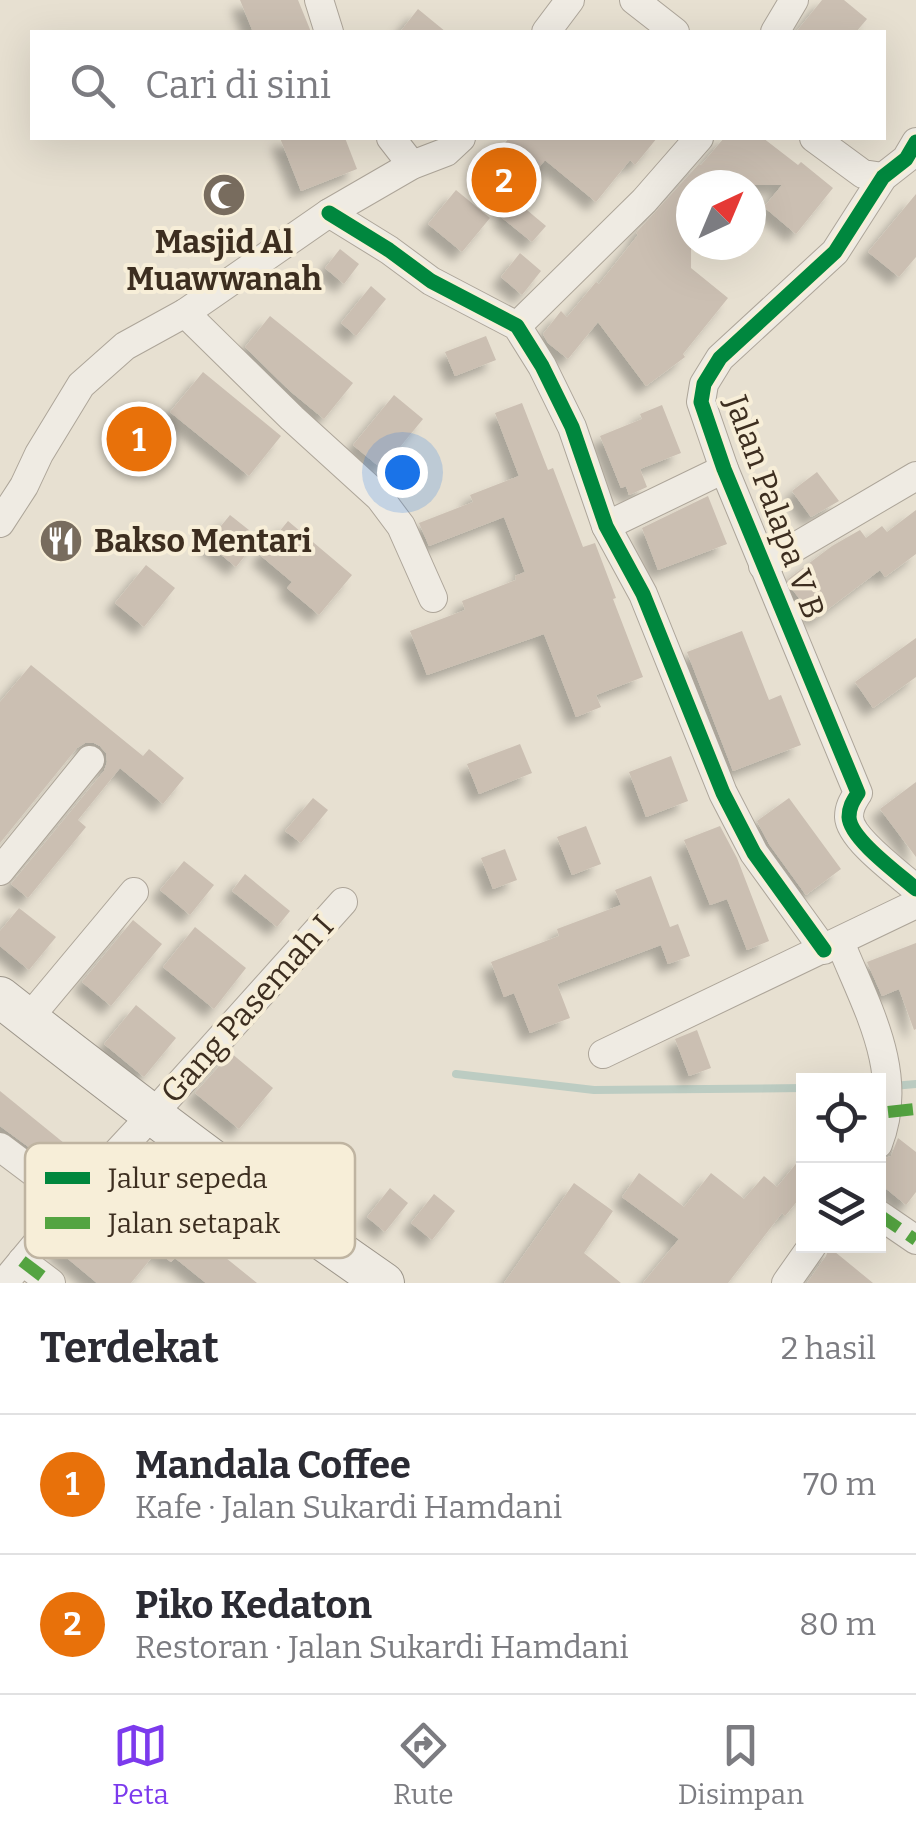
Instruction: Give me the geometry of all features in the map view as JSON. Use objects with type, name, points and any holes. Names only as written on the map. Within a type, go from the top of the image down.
[{"type":"street","points":[[319,0],[329,30]]},
{"type":"street","points":[[548,30],[570,0]]},
{"type":"street","points":[[634,0],[672,30]]},
{"type":"street","points":[[776,30],[794,0]]},
{"type":"street","points":[[393,140],[412,165]]},
{"type":"street","points":[[0,523],[82,384],[125,346],[185,313],[329,213],[412,165],[446,152],[459,140]]},
{"type":"street","points":[[517,326],[644,200],[698,140]]},
{"type":"street","points":[[817,140],[862,174],[883,177],[906,159],[916,142]]},
{"type":"street","name":"Jalan Palapa V B","points":[[883,177],[835,252],[720,358],[704,384],[702,402],[724,469],[858,794],[851,804],[849,821],[860,839],[916,889]]},
{"type":"street","points":[[329,213],[431,281],[517,326],[542,366],[572,427],[606,526],[643,594],[730,808],[754,852],[832,946],[872,1012],[898,1106],[886,1129]]},
{"type":"street","points":[[185,313],[380,498],[401,526],[433,598]]},
{"type":"street","points":[[606,526],[724,469]]},
{"type":"street","points":[[764,566],[916,476]]},
{"type":"street","points":[[0,871],[90,760]]},
{"type":"street","points":[[134,892],[14,1008],[188,1143]]},
{"type":"street","name":"Gang Pasemah I","points":[[126,1143],[343,902]]},
{"type":"street","points":[[603,1054],[916,904]]},
{"type":"street","points":[[0,1148],[25,1166]]},
{"type":"street","points":[[886,1219],[916,1240]]},
{"type":"street","points":[[786,1283],[807,1253]]},
{"type":"street","name":"Gang Pasemah I","points":[[8,1273],[25,1254]]},
{"type":"street","points":[[348,1258],[384,1283]]},
{"type":"street","points":[[8,1273],[50,1283]]},
{"type":"building","points":[[240,0],[298,0],[310,30],[252,30]]},
{"type":"building","points":[[822,0],[844,0],[867,19],[858,30],[798,30]]},
{"type":"building","points":[[418,9],[444,30],[402,30]]},
{"type":"building","points":[[281,140],[346,140],[357,169],[301,191]]},
{"type":"building","points":[[507,140],[655,140],[635,165],[630,160],[596,202],[545,160],[523,187],[491,161]]},
{"type":"building","points":[[722,140],[766,140],[833,188],[796,234],[766,209],[782,185],[766,185],[766,170],[694,170]]},
{"type":"building","points":[[676,189],[676,260],[691,260],[691,268],[728,298],[683,354],[685,357],[646,386],[598,322],[568,359],[543,334],[561,311],[567,317],[596,282],[599,284],[636,233]]},
{"type":"building","points":[[456,190],[490,218],[462,252],[428,224]]},
{"type":"building","points":[[916,194],[916,257],[899,277],[868,252]]},
{"type":"building","points":[[515,200],[546,226],[532,242],[501,217]]},
{"type":"building","points":[[340,249],[359,264],[344,284],[325,268]]},
{"type":"building","points":[[520,253],[541,271],[522,295],[501,277]]},
{"type":"building","points":[[371,286],[386,299],[356,336],[341,323]]},
{"type":"building","points":[[270,316],[353,383],[324,419],[245,347]]},
{"type":"building","points":[[486,336],[496,360],[455,376],[445,352]]},
{"type":"building","points":[[203,372],[281,436],[249,476],[170,412]]},
{"type":"building","points":[[394,395],[423,419],[382,469],[353,445]]},
{"type":"building","points":[[522,403],[548,470],[553,468],[583,547],[595,543],[643,677],[596,695],[601,707],[576,717],[544,634],[427,675],[410,631],[465,610],[462,601],[516,580],[515,576],[525,572],[504,517],[429,546],[419,523],[473,502],[470,495],[519,476],[495,413]]},
{"type":"building","points":[[662,405],[681,453],[640,469],[647,487],[629,495],[626,486],[621,488],[600,436],[642,419],[640,414]]},
{"type":"building","points":[[817,472],[839,501],[811,517],[792,491]]},
{"type":"building","points":[[708,496],[727,544],[658,570],[642,528]]},
{"type":"building","points":[[916,510],[916,554],[885,577],[880,570],[815,619],[788,579],[860,530],[866,538],[882,526],[887,532]]},
{"type":"building","points":[[230,515],[259,538],[236,567],[207,543]]},
{"type":"building","points":[[288,521],[352,575],[319,615],[287,588],[292,582],[260,555]]},
{"type":"building","points":[[146,565],[175,588],[144,627],[115,603]]},
{"type":"building","points":[[742,631],[769,700],[781,695],[801,745],[733,771],[687,652]]},
{"type":"building","points":[[916,638],[916,677],[873,708],[855,682]]},
{"type":"building","points":[[31,665],[143,756],[149,749],[184,778],[163,804],[120,768],[78,820],[86,827],[28,898],[11,884],[104,771],[107,762],[106,753],[94,743],[77,748],[0,843],[0,702]]},
{"type":"building","points":[[520,744],[532,773],[479,794],[467,764]]},
{"type":"building","points":[[671,756],[688,801],[646,817],[629,772]]},
{"type":"building","points":[[916,782],[916,857],[880,809]]},
{"type":"building","points":[[313,798],[328,810],[301,843],[285,831]]},
{"type":"building","points":[[789,798],[841,869],[806,895],[757,821]]},
{"type":"building","points":[[586,826],[601,864],[572,875],[557,837]]},
{"type":"building","points":[[720,826],[737,858],[769,941],[747,950],[727,899],[710,905],[684,840]]},
{"type":"building","points":[[505,849],[517,880],[493,889],[481,858]]},
{"type":"building","points":[[184,861],[214,885],[190,915],[160,890]]},
{"type":"building","points":[[245,874],[290,911],[277,927],[232,891]]},
{"type":"building","points":[[651,876],[670,927],[678,924],[690,956],[668,964],[661,945],[557,984],[570,1018],[530,1033],[514,993],[504,997],[491,962],[559,936],[557,929],[621,905],[615,890]]},
{"type":"building","points":[[19,908],[56,937],[29,970],[0,946],[0,931]]},
{"type":"building","points":[[133,920],[162,944],[111,1006],[82,982]]},
{"type":"building","points":[[195,927],[246,968],[214,1009],[163,967]]},
{"type":"building","points":[[916,943],[914,1030],[899,989],[882,996],[867,962]]},
{"type":"building","points":[[136,1005],[176,1038],[144,1077],[104,1044]]},
{"type":"building","points":[[697,1030],[711,1068],[689,1076],[675,1039]]},
{"type":"building","points":[[231,1053],[273,1088],[239,1129],[195,1093]]},
{"type":"building","points":[[0,1091],[64,1143],[25,1144],[0,1126]]},
{"type":"building","points":[[898,1138],[916,1152],[916,1192],[906,1205],[886,1189],[886,1158],[891,1156]]},
{"type":"building","points":[[796,1164],[796,1203],[785,1216],[782,1213],[728,1283],[643,1283],[679,1239],[622,1197],[639,1173],[684,1207],[711,1173],[744,1199],[764,1176],[777,1187]]},
{"type":"building","points":[[574,1183],[613,1211],[584,1253],[621,1283],[504,1283]]},
{"type":"building","points":[[390,1188],[408,1203],[385,1232],[367,1217]]},
{"type":"building","points":[[434,1194],[455,1211],[432,1240],[411,1223]]},
{"type":"building","points":[[836,1253],[873,1283],[807,1283],[826,1256]]},
{"type":"building","points":[[67,1258],[151,1258],[131,1283],[97,1283]]},
{"type":"building","points":[[175,1258],[226,1258],[257,1283],[206,1283]]},
{"type":"waterway","points":[[456,1074],[594,1090],[796,1088]]},
{"type":"waterway","points":[[893,1086],[916,1084]]},
{"type":"marked path","points":[[888,1112],[916,1109]]},
{"type":"marked path","points":[[886,1219],[916,1240]]},
{"type":"marked path","points":[[22,1261],[51,1283]]},
{"type":"cycle path","points":[[916,142],[906,159],[883,177],[835,252],[720,358],[704,384],[701,402],[724,469],[858,793],[850,810],[851,826],[866,845],[916,889]]},
{"type":"cycle path","points":[[329,213],[431,281],[517,326],[572,427],[606,526],[643,594],[723,793],[754,853],[824,950]]},
{"type":"place","name":"Piko Kedaton","points":[[504,180]]},
{"type":"place","name":"Masjid Al Muawwanah","points":[[224,195]]},
{"type":"place","name":"Mandala Coffee","points":[[139,439]]},
{"type":"place","name":"Bakso Mentari","points":[[61,541]]}]
